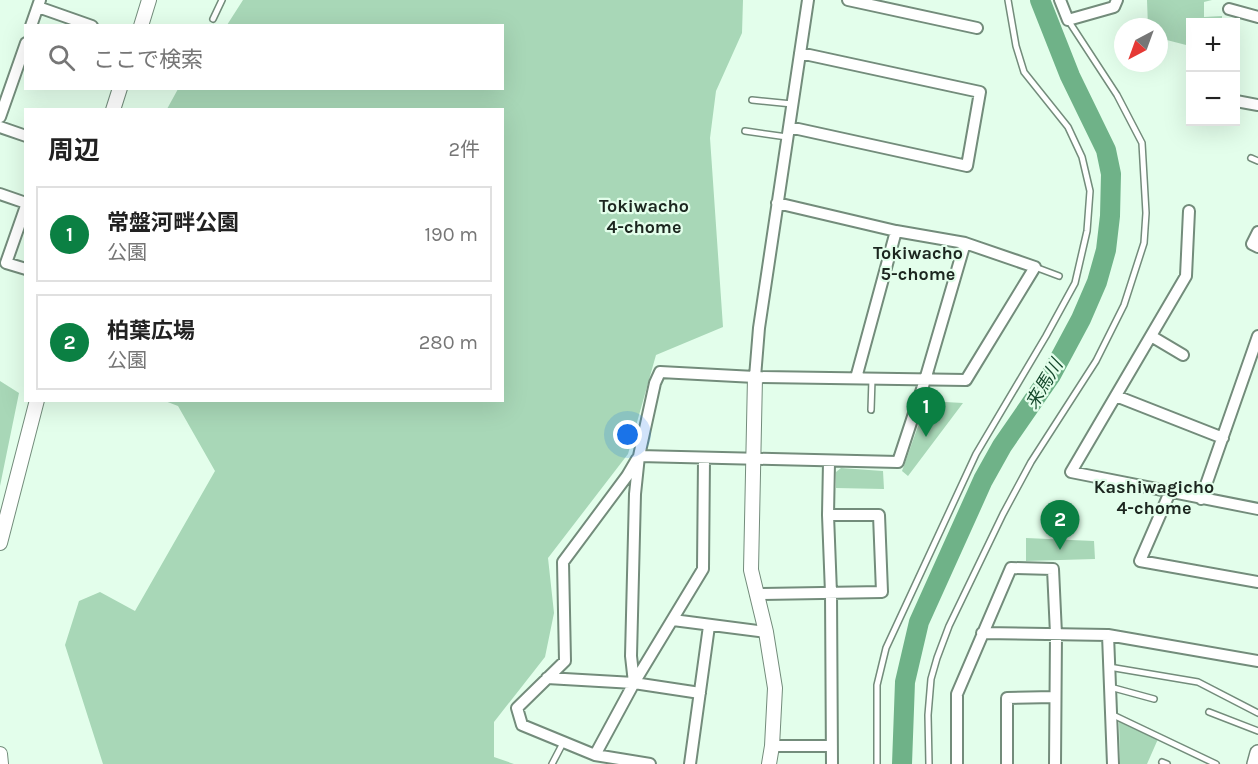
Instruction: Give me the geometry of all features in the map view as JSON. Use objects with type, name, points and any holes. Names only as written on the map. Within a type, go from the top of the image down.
[{"type":"main road","points":[[1255,764],[1258,753]]},
{"type":"street","points":[[142,24],[149,0]]},
{"type":"street","points":[[769,764],[775,688],[766,632],[751,570],[755,377],[759,328],[808,0]]},
{"type":"street","points":[[848,0],[977,28]]},
{"type":"street","points":[[1060,0],[1068,20],[1114,7],[1117,0]]},
{"type":"street","points":[[33,24],[39,3],[87,24]]},
{"type":"street","points":[[1229,9],[1258,17]]},
{"type":"street","points":[[0,117],[24,49]]},
{"type":"street","points":[[788,132],[967,166],[980,92],[800,53]]},
{"type":"street","points":[[113,108],[119,90]]},
{"type":"street","points":[[1240,102],[1258,105]]},
{"type":"street","points":[[0,127],[24,135]]},
{"type":"street","points":[[0,194],[24,203]]},
{"type":"street","points":[[634,683],[631,656],[635,494],[639,456],[655,383],[660,372],[755,377],[966,380],[1035,267],[965,243],[896,231],[777,203]]},
{"type":"street","points":[[24,210],[6,263],[24,268]]},
{"type":"street","points":[[1189,211],[1186,276],[1071,472],[1258,509]]},
{"type":"street","points":[[856,378],[896,231]]},
{"type":"street","points":[[1258,232],[1252,244],[1258,247]]},
{"type":"street","points":[[639,456],[898,462],[925,380],[965,243]]},
{"type":"street","points":[[1151,336],[1183,355]]},
{"type":"street","points":[[1201,499],[1258,336]]},
{"type":"street","points":[[1116,396],[1222,438]]},
{"type":"street","points":[[0,543],[37,402]]},
{"type":"street","points":[[639,456],[627,476],[563,562],[565,661],[517,708],[522,725],[563,743],[623,762],[650,764]]},
{"type":"street","points":[[595,755],[634,683],[703,569],[704,459]]},
{"type":"street","points":[[829,462],[832,764]]},
{"type":"street","points":[[1170,492],[1140,561],[1258,582]]},
{"type":"street","points":[[756,594],[882,592],[879,515],[828,515]]},
{"type":"street","points":[[957,764],[957,694],[1011,568],[1053,569],[1056,634],[1054,764]]},
{"type":"street","points":[[673,620],[766,632]]},
{"type":"street","points":[[690,764],[710,626]]},
{"type":"street","points":[[982,633],[1108,635],[1258,661]]},
{"type":"street","points":[[1108,635],[1113,764]]},
{"type":"street","points":[[547,678],[634,683],[700,693]]},
{"type":"street","points":[[1007,764],[1007,698],[1054,697]]},
{"type":"street","points":[[772,746],[832,746]]},
{"type":"street","points":[[0,754],[1,764]]},
{"type":"lane","points":[[213,19],[222,0]]},
{"type":"lane","points":[[877,764],[877,685],[886,648],[976,454],[1075,283],[1087,231],[1090,191],[1082,158],[1068,127],[1024,72],[1016,46],[1008,0]]},
{"type":"lane","points":[[929,764],[928,715],[931,679],[936,658],[949,626],[1031,462],[1096,361],[1124,305],[1144,243],[1146,213],[1142,143],[1117,95],[1068,20]]},
{"type":"lane","points":[[752,100],[793,104]]},
{"type":"lane","points":[[745,131],[788,132]]},
{"type":"lane","points":[[1251,158],[1258,161]]},
{"type":"lane","points":[[1035,267],[1059,276]]},
{"type":"lane","points":[[871,410],[872,378]]},
{"type":"lane","points":[[1109,667],[1198,682],[1258,712]]},
{"type":"lane","points":[[1110,687],[1154,699]]},
{"type":"lane","points":[[1209,712],[1258,731]]},
{"type":"lane","points":[[1111,714],[1216,764]]},
{"type":"lane","points":[[552,764],[563,743]]},
{"type":"green space","points":[[243,0],[743,0],[742,33],[716,91],[710,138],[723,327],[656,355],[628,454],[548,558],[554,613],[545,657],[494,722],[494,757],[514,764],[103,764],[65,645],[79,601],[100,592],[135,611],[215,471],[178,406],[168,402],[504,402],[504,108],[168,108],[177,90],[504,90],[504,24],[228,24]]},
{"type":"green space","points":[[1147,0],[1212,0],[1204,2],[1204,17],[1222,16],[1222,18],[1186,18],[1186,45],[1168,40],[1168,18],[1148,18]]},
{"type":"green space","points":[[0,381],[19,393],[0,486]]},
{"type":"green space","points":[[927,401],[963,403],[908,476],[902,471]]},
{"type":"green space","points":[[841,468],[883,471],[884,489],[836,488],[836,472]]},
{"type":"green space","points":[[1026,538],[1094,541],[1095,559],[1026,561]]},
{"type":"green space","points":[[1119,721],[1158,739],[1147,764],[1120,764]]},
{"type":"waterway","name":"来馬川","points":[[902,764],[905,682],[919,622],[983,480],[1002,446],[1051,375],[1081,319],[1097,282],[1106,250],[1111,174],[1106,150],[1070,76],[1040,0]]},
{"type":"place","name":"常盤河畔公園","points":[[926,437]]},
{"type":"place","name":"柏葉広場","points":[[1060,550]]},
{"type":"district","name":"Tokiwacho 4-chome","points":[[644,216]]},
{"type":"district","name":"Tokiwacho 5-chome","points":[[918,263]]},
{"type":"district","name":"Kashiwagicho 4-chome","points":[[1154,497]]}]
